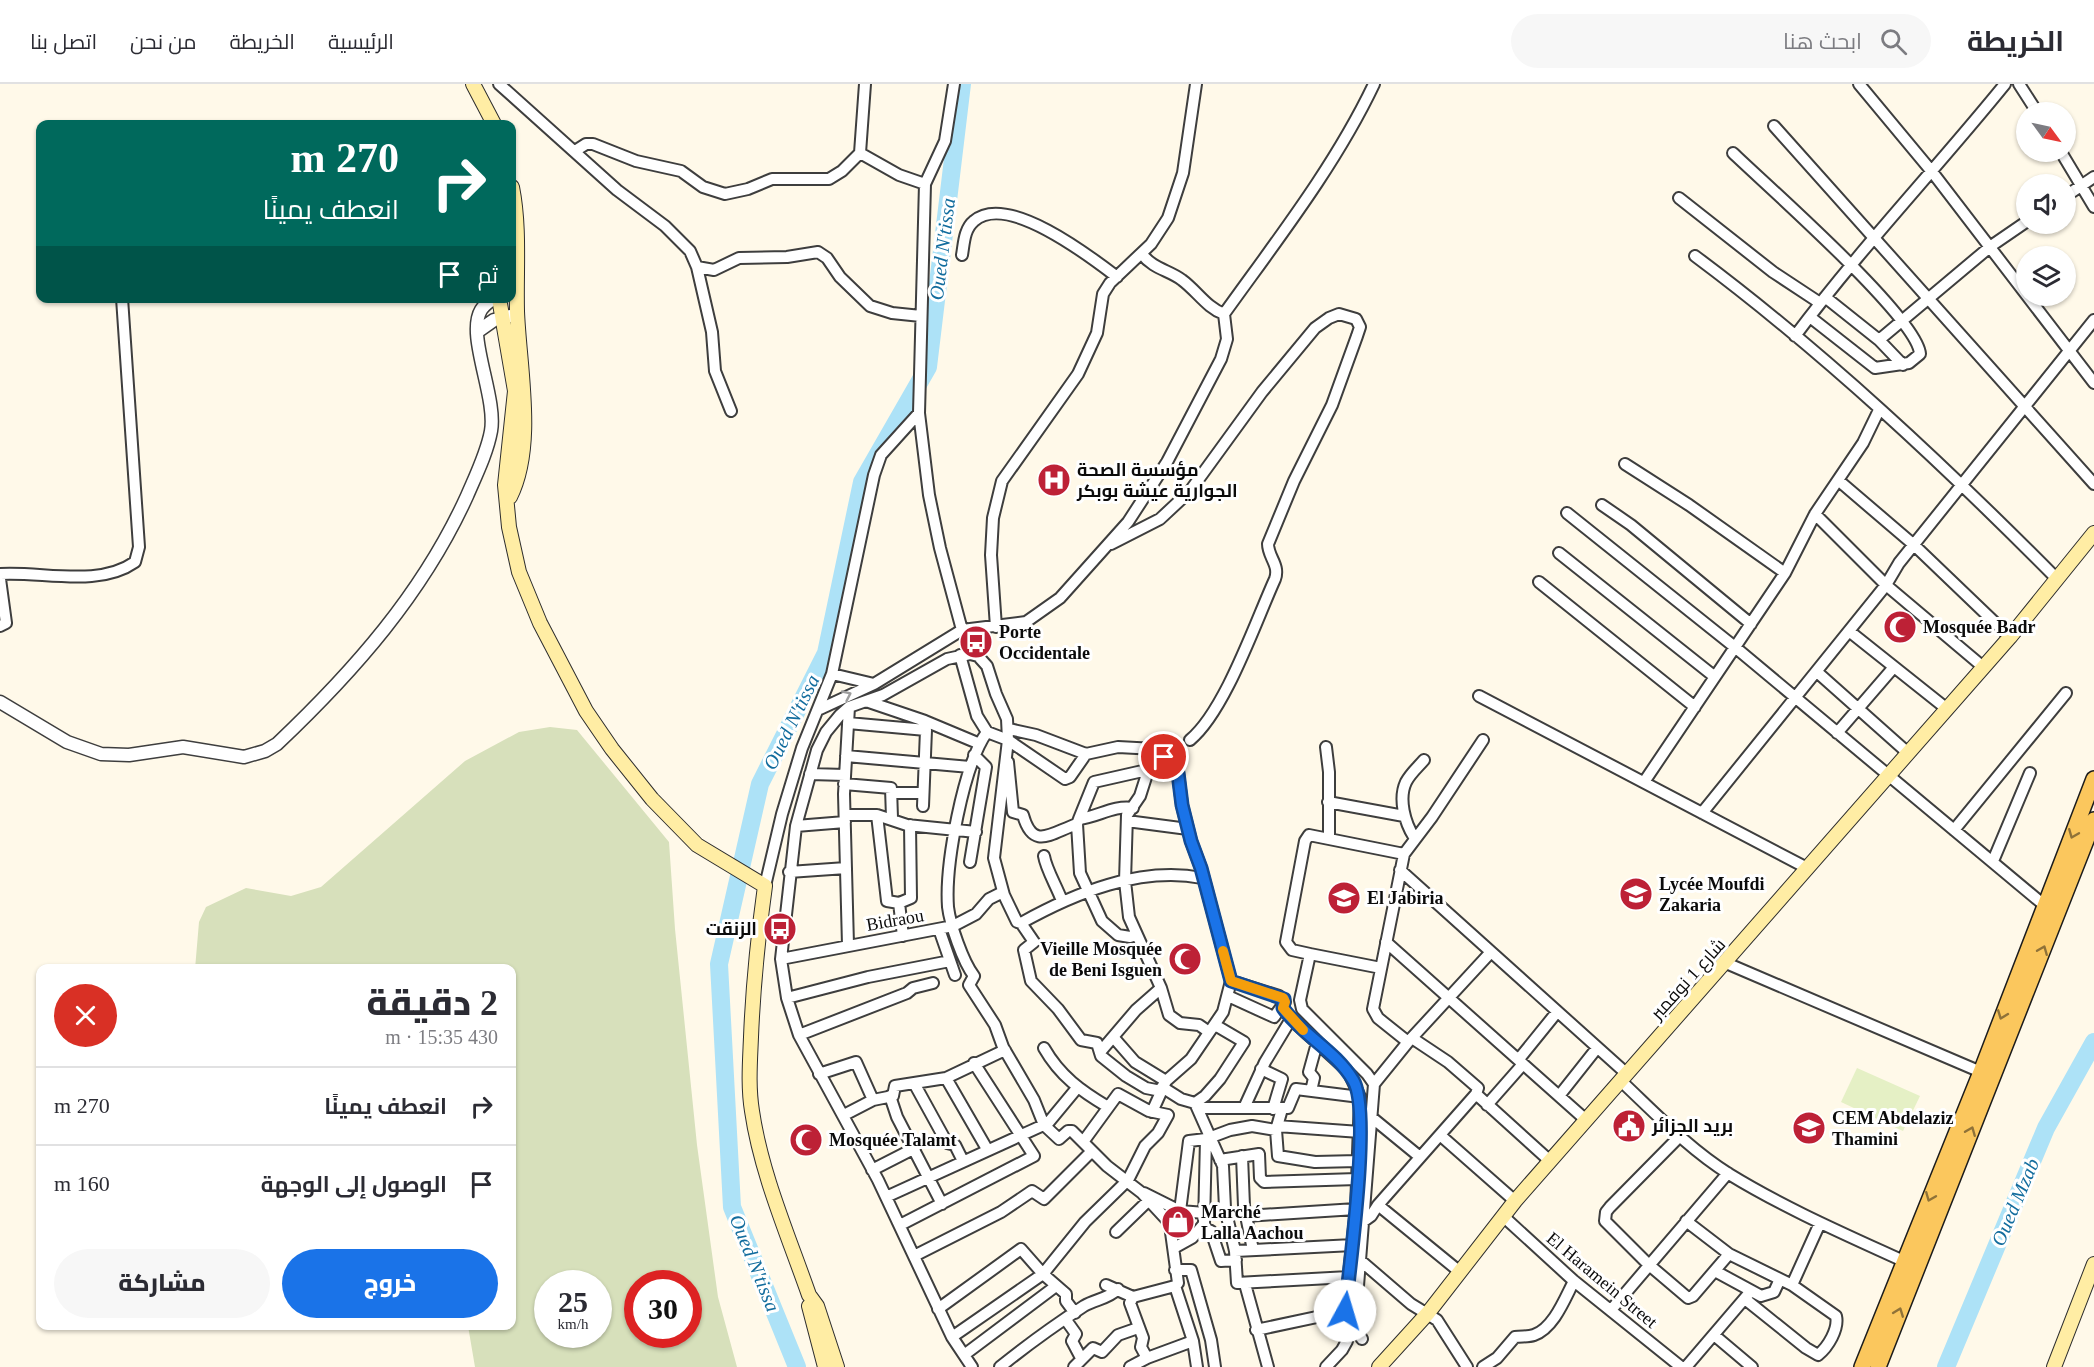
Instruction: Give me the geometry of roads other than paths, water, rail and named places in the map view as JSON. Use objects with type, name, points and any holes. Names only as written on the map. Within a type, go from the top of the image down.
[{"type":"main road","points":[[476,89],[484,120]]},
{"type":"main road","points":[[476,89],[492,120]]},
{"type":"main road","points":[[516,235],[516,263]]},
{"type":"main road","points":[[500,303],[515,391],[505,485],[511,542],[519,572],[540,623],[586,711],[612,749],[652,799],[697,844],[765,886],[756,947],[750,1100],[757,1136],[775,1198],[809,1295],[817,1306],[837,1367]]},
{"type":"main road","points":[[507,501],[517,472],[524,426],[515,303]]},
{"type":"main road","name":"شارع 1 نوفمبر","points":[[1379,1367],[1428,1313],[1515,1201],[1726,963],[1982,666],[2010,637],[2094,533]]},
{"type":"main road","points":[[1878,1367],[1911,1264],[1981,1072],[2094,779]]},
{"type":"main road","points":[[1862,1367],[1911,1264],[2094,820]]},
{"type":"main road","points":[[2054,1367],[2094,1264]]},
{"type":"main road","points":[[809,1295],[809,1307],[825,1367]]},
{"type":"street","points":[[499,84],[617,190],[665,226],[690,251],[697,267],[714,344],[715,371],[731,411]]},
{"type":"street","points":[[575,151],[586,144],[592,144],[636,161],[681,171],[703,187],[725,194],[748,189],[772,178],[828,179],[842,171],[860,153],[865,84]]},
{"type":"street","points":[[954,84],[945,141],[925,184],[920,413],[928,495],[962,630]]},
{"type":"street","points":[[996,627],[991,555],[993,518],[998,493],[1016,461],[1078,374],[1097,333],[1103,294],[1160,232],[1173,205],[1183,173],[1196,84]]},
{"type":"street","points":[[820,709],[874,684],[962,630],[1026,622],[1040,615],[1060,598],[1108,546],[1149,493],[1217,368],[1227,339],[1224,314],[1311,193],[1360,114],[1374,84]]},
{"type":"street","points":[[1859,84],[1933,172],[2069,354],[2094,383]]},
{"type":"street","points":[[1796,336],[1851,266],[1933,172],[2005,84]]},
{"type":"street","points":[[2019,84],[2031,102]]},
{"type":"street","points":[[1774,126],[2094,484]]},
{"type":"street","points":[[860,153],[899,175],[925,184]]},
{"type":"street","points":[[1733,153],[1851,266],[1902,320],[1917,342],[1920,354],[1916,360],[1903,365],[1878,369],[1871,367],[1810,317]]},
{"type":"street","points":[[2067,162],[2094,207]]},
{"type":"street","points":[[2076,189],[2094,177]]},
{"type":"street","points":[[1678,198],[1773,272],[1823,300],[1880,340],[1903,365]]},
{"type":"street","points":[[962,255],[968,228],[974,220],[993,214],[1003,215],[1026,221],[1055,234],[1118,277]]},
{"type":"street","points":[[1880,340],[1990,246],[2016,229]]},
{"type":"street","points":[[697,267],[720,269],[739,258],[787,257],[818,252],[825,255],[840,277],[870,306],[885,312],[921,316]]},
{"type":"street","points":[[1142,254],[1149,263],[1182,280],[1210,306],[1224,314]]},
{"type":"street","points":[[1695,256],[1796,336],[1964,485],[2057,579]]},
{"type":"street","points":[[0,574],[82,576],[116,572],[135,562],[139,547],[124,369],[122,303]]},
{"type":"street","points":[[0,702],[67,742],[101,754],[129,755],[183,747],[244,757],[265,751],[277,744],[392,623],[426,573],[459,514],[491,431],[491,400],[477,332],[480,312],[489,303]]},
{"type":"street","points":[[477,332],[484,325],[501,316],[518,315]]},
{"type":"street","points":[[1108,546],[1160,519],[1190,491],[1262,392],[1315,328],[1329,318],[1339,315],[1356,319],[1360,327],[1332,405],[1294,481],[1268,544],[1268,551],[1277,566],[1275,579],[1223,694],[1197,734],[1190,740]]},
{"type":"street","points":[[1702,813],[1850,631],[1914,545],[2094,320]]},
{"type":"street","points":[[1644,782],[1785,573],[1815,514],[1865,438],[1879,410]]},
{"type":"street","points":[[765,886],[799,756],[820,709],[832,674],[874,475],[886,448],[920,413]]},
{"type":"street","points":[[1624,464],[1689,505],[1785,573]]},
{"type":"street","points":[[1838,480],[1914,545],[2010,637]]},
{"type":"street","points":[[1602,505],[1631,525],[1751,624]]},
{"type":"street","points":[[1567,513],[1736,648],[2044,905]]},
{"type":"street","points":[[1815,514],[1886,585],[1982,666]]},
{"type":"street","points":[[1559,553],[1715,677]]},
{"type":"street","points":[[0,579],[6,623],[0,626]]},
{"type":"street","points":[[1539,582],[1695,707]]},
{"type":"street","points":[[1850,631],[1947,709]]},
{"type":"street","points":[[960,655],[977,717],[987,732]]},
{"type":"street","points":[[972,1367],[952,1337],[886,1197],[799,1035],[786,998],[781,959],[789,872],[796,826],[810,774],[826,732],[849,707],[960,655],[978,656],[987,666],[1009,734],[994,848],[995,867],[1003,892],[1017,922],[1021,923],[1034,942],[1024,950],[1031,981],[1058,1009],[1081,1040],[1097,1042],[1101,1056],[1126,1076],[1146,1088],[1163,1086]]},
{"type":"street","points":[[1837,733],[1894,667]]},
{"type":"street","points":[[1816,672],[1908,753]]},
{"type":"street","points":[[832,674],[874,684]]},
{"type":"street","points":[[1954,830],[2066,693]]},
{"type":"street","points":[[1479,696],[1807,868]]},
{"type":"street","points":[[866,701],[925,721],[980,744]]},
{"type":"street","points":[[848,945],[845,779],[849,707]]},
{"type":"street","points":[[848,723],[926,730],[923,806]]},
{"type":"street","points":[[987,732],[1036,735],[1086,754],[1118,747],[1155,750],[1178,773],[1188,829],[1231,981],[1228,996],[1212,1028],[1191,1059],[1163,1086],[1152,1112]]},
{"type":"street","points":[[987,732],[970,767],[955,829],[948,898],[953,926],[968,968],[974,976],[969,985],[995,1024],[1005,1050],[1034,1100],[1044,1125],[1062,1139],[1070,1131],[1111,1170],[1128,1180],[1170,1225],[1178,1283],[1175,1286],[1133,1297],[1106,1285]]},
{"type":"street","points":[[1009,734],[1065,779],[1070,777],[1086,754]]},
{"type":"street","points":[[1364,1221],[1371,1216],[1378,1205],[1476,1094],[1478,1088],[1448,1062],[1410,1040],[1373,1012],[1404,854],[1414,837],[1432,817],[1483,740]]},
{"type":"street","points":[[1326,747],[1329,772],[1329,838]]},
{"type":"street","points":[[1155,750],[1140,796],[1128,812],[1125,881],[1129,917],[1161,988],[1171,1018],[1180,1023],[1212,1028],[1242,1039],[1244,1043],[1220,1079],[1196,1106]]},
{"type":"street","points":[[970,862],[986,767],[974,755]]},
{"type":"street","points":[[846,756],[970,767]]},
{"type":"street","points":[[1005,758],[1009,766],[1013,812],[1023,815],[1030,833],[1043,837],[1078,821],[1118,807],[1133,808]]},
{"type":"street","points":[[1414,837],[1405,824],[1406,783],[1424,760]]},
{"type":"street","points":[[1136,935],[1126,937],[1106,927],[1080,873],[1078,821],[1094,782],[1147,770]]},
{"type":"street","points":[[1993,861],[2030,773]]},
{"type":"street","points":[[810,774],[889,787],[892,793],[892,818]]},
{"type":"street","points":[[892,793],[923,793]]},
{"type":"street","points":[[1328,802],[1404,816]]},
{"type":"street","points":[[796,826],[876,815],[910,825],[976,832]]},
{"type":"street","points":[[876,815],[885,899],[899,903],[911,897],[910,825]]},
{"type":"street","points":[[1127,822],[1188,829]]},
{"type":"street","points":[[1381,968],[1292,950],[1286,945],[1305,840],[1311,835],[1404,854]]},
{"type":"street","points":[[1044,856],[1046,868],[1054,877],[1062,901]]},
{"type":"street","points":[[789,872],[846,868]]},
{"type":"street","points":[[1400,870],[1597,1048],[1680,1136],[1728,1173],[1820,1223],[1911,1264]]},
{"type":"street","points":[[1021,923],[1062,901],[1125,881],[1166,874],[1202,878]]},
{"type":"street","name":"Bidraou","points":[[781,959],[953,926],[976,914],[989,899],[1003,892]]},
{"type":"street","points":[[899,903],[903,936]]},
{"type":"street","points":[[939,929],[955,975]]},
{"type":"street","points":[[1386,942],[1586,1120]]},
{"type":"street","points":[[1362,1339],[1355,1323],[1374,1084],[1410,1040],[1491,952]]},
{"type":"street","points":[[1310,954],[1300,1000],[1302,1010],[1367,1074],[1374,1084]]},
{"type":"street","points":[[786,998],[868,977],[950,961]]},
{"type":"street","points":[[1726,963],[1981,1072]]},
{"type":"street","points":[[1228,996],[1274,1017],[1283,1008],[1285,1002],[1283,998],[1231,981]]},
{"type":"street","points":[[799,1035],[907,993],[913,988],[933,983]]},
{"type":"street","points":[[1101,1051],[1136,1010],[1161,988]]},
{"type":"street","points":[[1283,1008],[1291,1019],[1348,1071],[1360,1097],[1356,1209],[1345,1311],[1346,1344],[1326,1367]]},
{"type":"street","points":[[1487,1105],[1557,1012]]},
{"type":"street","points":[[1244,1108],[1262,1069],[1291,1019]]},
{"type":"street","points":[[1114,1038],[1135,1062],[1163,1086],[1196,1106],[1278,1109],[1290,1106],[1295,1089],[1360,1097]]},
{"type":"street","points":[[1311,1091],[1314,1078],[1309,1072],[1317,1043]]},
{"type":"street","points":[[1044,1048],[1057,1070],[1077,1088],[1108,1107]]},
{"type":"street","points":[[1559,1096],[1597,1048]]},
{"type":"street","points":[[844,1115],[873,1100],[894,1095],[894,1086],[946,1078],[1005,1050]]},
{"type":"street","points":[[819,1074],[856,1062],[873,1100]]},
{"type":"street","points":[[900,1225],[1033,1157],[974,1063]]},
{"type":"street","points":[[1262,1069],[1282,1079],[1276,1128],[1277,1154],[1280,1157],[1315,1162],[1358,1161]]},
{"type":"street","points":[[946,1078],[987,1149]]},
{"type":"street","points":[[914,1083],[947,1143],[955,1145],[963,1161]]},
{"type":"street","points":[[886,1197],[1044,1125],[1059,1112],[1077,1088]]},
{"type":"street","points":[[952,1337],[1043,1274],[1085,1222],[1128,1180],[1144,1146],[1158,1133],[1167,1116],[1166,1113],[1152,1112],[1119,1094],[1083,1142]]},
{"type":"street","points":[[1476,1094],[1550,1161]]},
{"type":"street","points":[[890,1096],[897,1117],[942,1204]]},
{"type":"street","points":[[1196,1106],[1208,1139],[1223,1166],[1227,1221],[1236,1256],[1237,1282],[1245,1284],[1349,1277]]},
{"type":"street","points":[[1370,1116],[1420,1157]]},
{"type":"street","points":[[1180,1211],[1187,1144],[1192,1139],[1208,1139],[1230,1130],[1252,1126],[1360,1132]]},
{"type":"street","points":[[1440,1135],[1515,1201]]},
{"type":"street","points":[[1680,1136],[1606,1212],[1605,1221],[1648,1264],[1688,1298],[1694,1296],[1729,1254]]},
{"type":"street","points":[[1174,1248],[1192,1238],[1202,1228],[1205,1213],[1208,1139]]},
{"type":"street","points":[[872,1170],[915,1148]]},
{"type":"street","points":[[914,1256],[1001,1212],[1032,1191],[1044,1199],[1092,1151]]},
{"type":"street","points":[[1220,1160],[1259,1154],[1260,1178],[1264,1182],[1357,1179]]},
{"type":"street","points":[[1242,1156],[1246,1216],[1253,1250]]},
{"type":"street","points":[[1611,1310],[1728,1173]]},
{"type":"street","points":[[1145,1196],[1180,1211],[1205,1213]]},
{"type":"street","points":[[1116,1232],[1145,1196]]},
{"type":"street","points":[[1378,1205],[1460,1272]]},
{"type":"street","points":[[1246,1216],[1356,1209]]},
{"type":"street","name":"El Haramein Street","points":[[1504,1217],[1574,1281],[1681,1367]]},
{"type":"street","points":[[1686,1221],[1729,1254],[1780,1279],[1836,1316],[1838,1320],[1830,1340],[1818,1354],[1814,1355],[1748,1295],[1715,1271]]},
{"type":"street","points":[[1792,1286],[1820,1223]]},
{"type":"street","points":[[1202,1228],[1211,1231],[1222,1262],[1253,1250],[1353,1245]]},
{"type":"street","points":[[938,1309],[1020,1249],[1025,1251],[1043,1274],[1066,1294],[1066,1302],[1076,1312]]},
{"type":"street","points":[[1361,1261],[1411,1304],[1428,1313],[1441,1325],[1467,1367]]},
{"type":"street","points":[[1175,1270],[1191,1270],[1211,1340],[1215,1367]]},
{"type":"street","points":[[1748,1295],[1770,1295],[1780,1279]]},
{"type":"street","points":[[1482,1367],[1497,1358],[1515,1337],[1531,1336],[1544,1329],[1555,1315],[1574,1281]]},
{"type":"street","points":[[1245,1284],[1268,1367]]},
{"type":"street","points":[[964,1355],[1056,1286]]},
{"type":"street","points":[[1175,1286],[1193,1341],[1197,1367]]},
{"type":"street","points":[[1000,1367],[1030,1342],[1086,1305],[1111,1296],[1118,1289]]},
{"type":"street","points":[[1686,1367],[1748,1295]]},
{"type":"street","points":[[1133,1297],[1130,1303],[1143,1339],[1141,1347],[1147,1358]]},
{"type":"street","points":[[1256,1330],[1345,1311]]},
{"type":"street","points":[[1066,1320],[1077,1334],[1072,1341],[1081,1358]]},
{"type":"street","points":[[1074,1367],[1093,1348],[1102,1352],[1118,1335],[1138,1328]]},
{"type":"street","points":[[1714,1335],[1752,1367]]},
{"type":"street","points":[[1130,1367],[1147,1358],[1193,1341]]},
{"type":"street","points":[[1497,1358],[1506,1367]]},
{"type":"waterway","name":"Oued N'tissa","points":[[797,1367],[732,1207],[719,964],[760,784],[826,653],[862,482],[928,367],[962,84]]},
{"type":"waterway","name":"Oued Mzab","points":[[1946,1367],[2046,1128],[2094,1042]]},
{"type":"place","name":"مؤسسة الصحة الجوارية عيشة بوبكر","points":[[1054,480]]},
{"type":"place","name":"Mosquée Badr","points":[[1900,627]]},
{"type":"place","name":"Porte Occidentale","points":[[976,642]]},
{"type":"place","name":"Lycée Moufdi Zakaria","points":[[1636,894]]},
{"type":"place","name":"El Jabiria","points":[[1344,898]]},
{"type":"place","name":"الزنقت","points":[[780,929]]},
{"type":"place","name":"Vieille Mosquée de Beni Isguen","points":[[1185,959]]},
{"type":"place","name":"بريد الجزائر","points":[[1629,1126]]},
{"type":"place","name":"CEM Abdelaziz Thamini","points":[[1809,1128]]},
{"type":"place","name":"Mosquée Talamt","points":[[806,1140]]},
{"type":"place","name":"Marché Lalla Aachou","points":[[1178,1222]]}]
